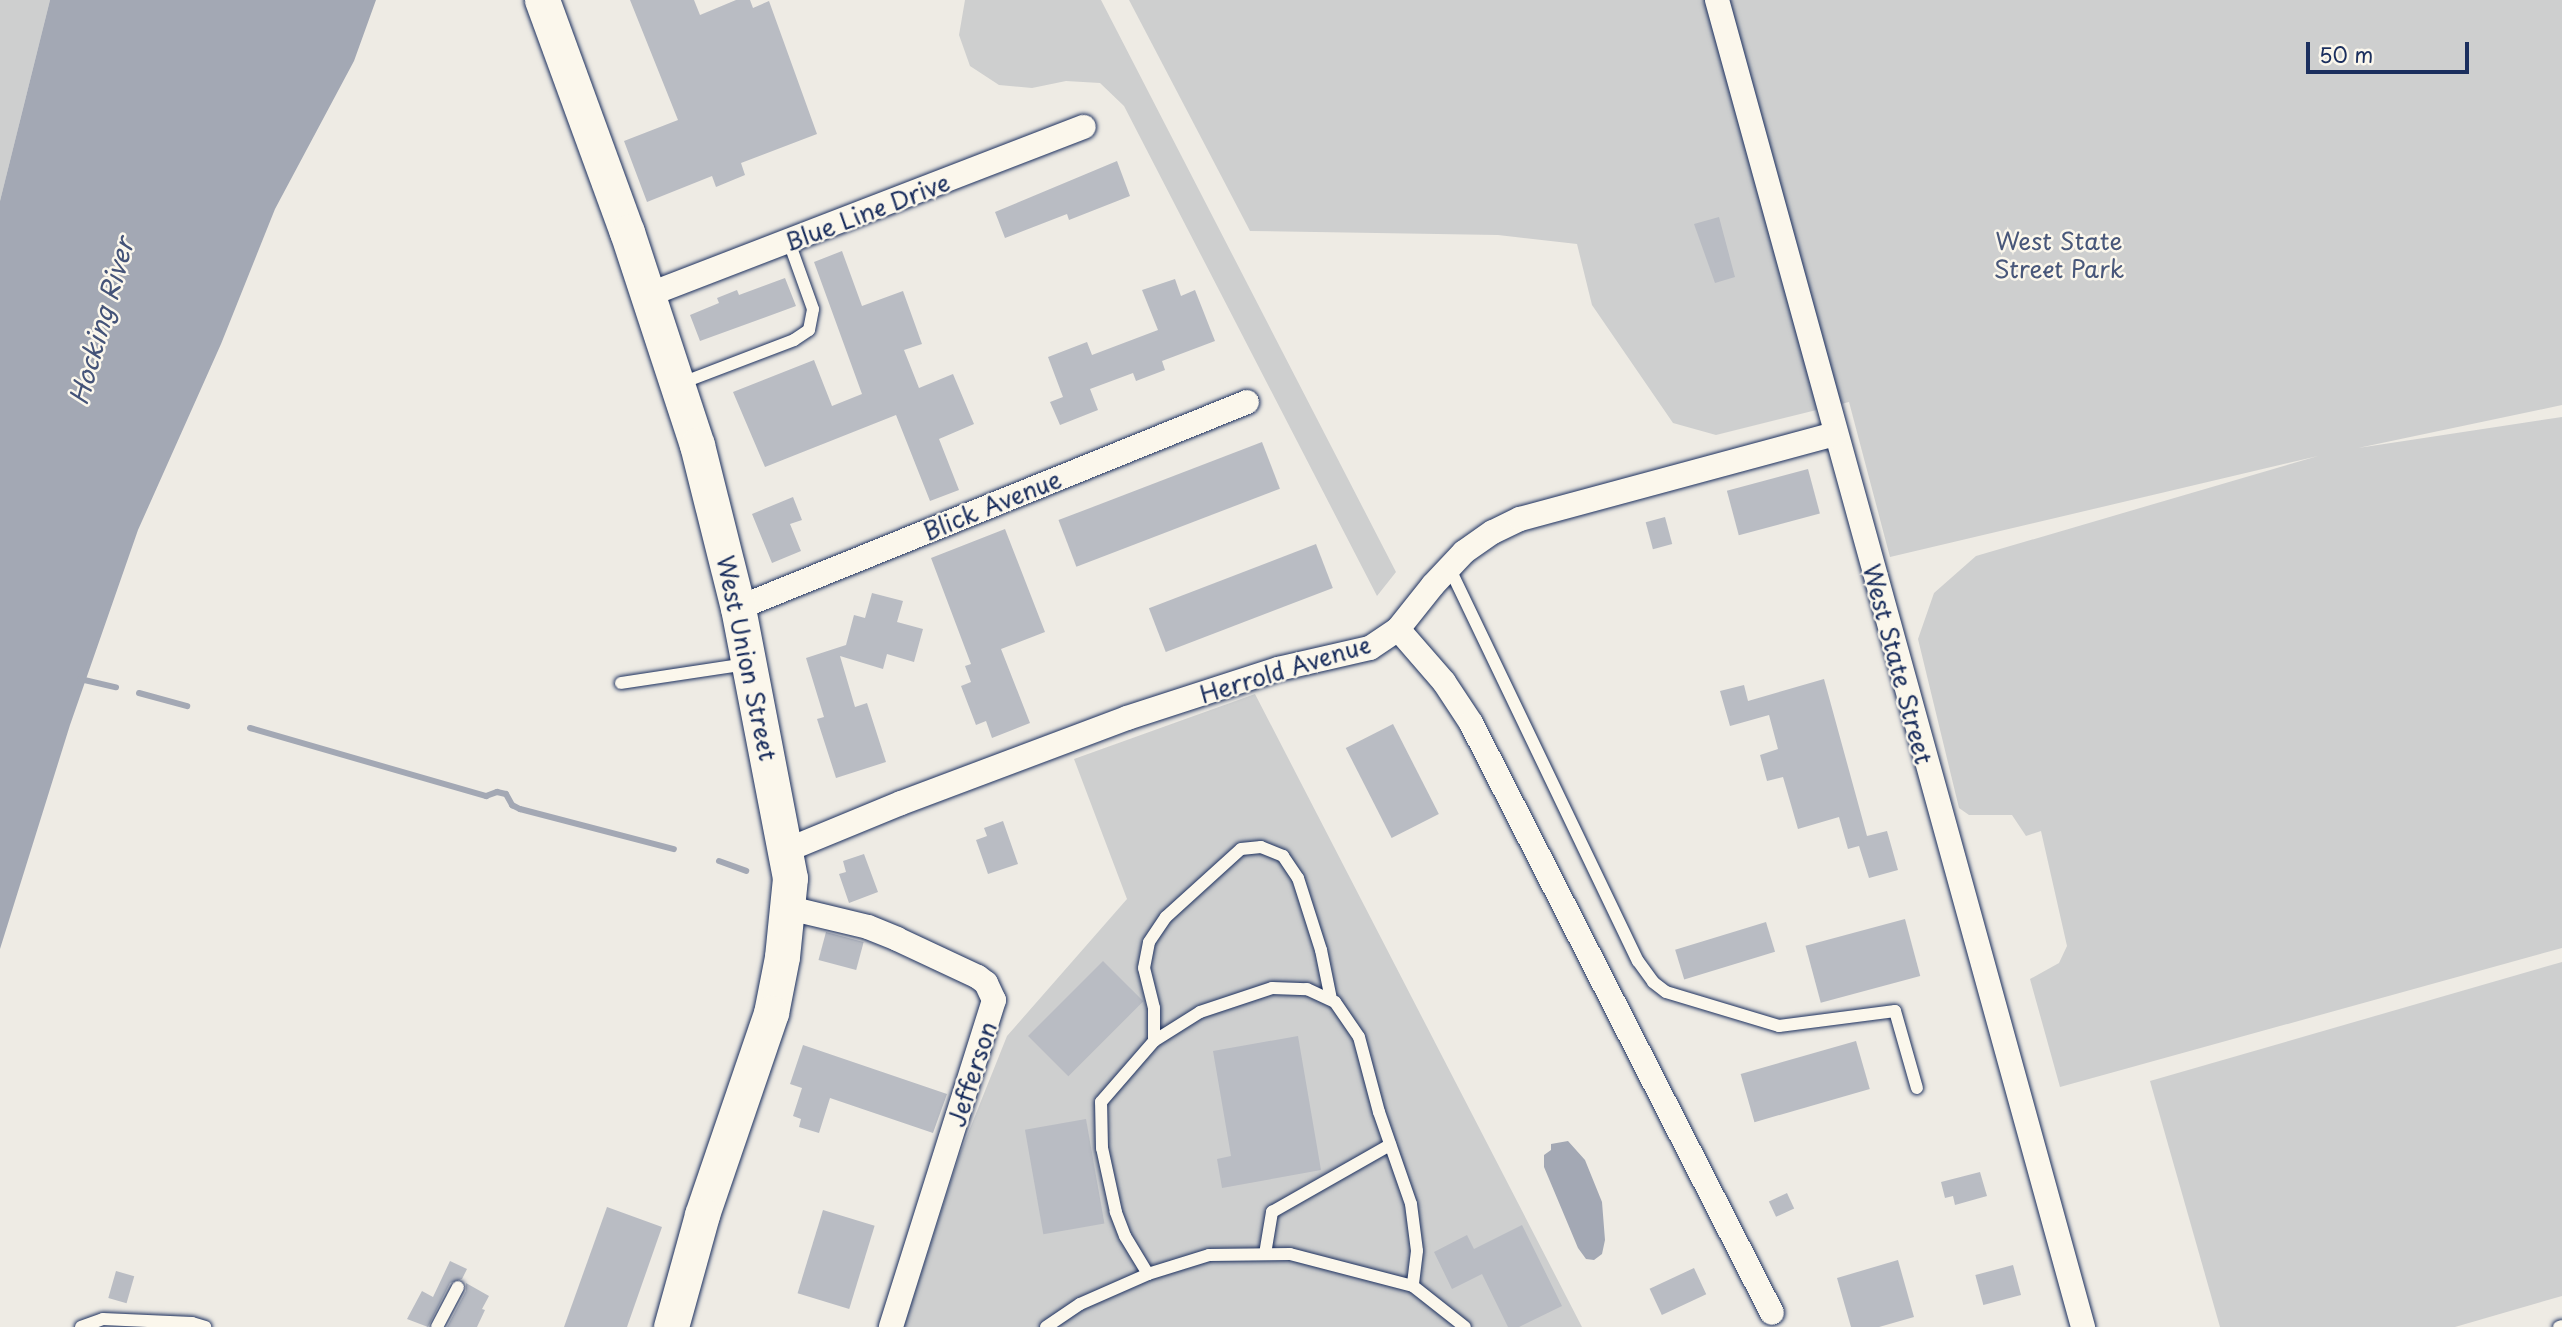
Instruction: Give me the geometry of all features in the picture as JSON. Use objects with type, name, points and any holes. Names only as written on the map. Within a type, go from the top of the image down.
[{"type":"main road","name":"West Union Street","points":[[542,0],[678,384],[738,608],[787,850],[789,908],[771,1013],[702,1215],[671,1327]]},
{"type":"street","name":"West State Street","points":[[1717,0],[2083,1327]]},
{"type":"street","name":"Blue Line Drive","points":[[648,295],[1084,127]]},
{"type":"street","name":"Blick Avenue","points":[[738,608],[1247,402]]},
{"type":"street","name":"Herrold Avenue","points":[[787,850],[901,803],[1127,718],[1285,666],[1370,648],[1398,629],[1449,567],[1478,541],[1520,519],[1836,434]]},
{"type":"street","points":[[1398,629],[1444,682],[1471,723],[1772,1313]]},
{"type":"street","name":"Jefferson","points":[[789,908],[868,928],[897,939],[978,977],[986,983],[994,1000],[891,1327]]},
{"type":"lane","points":[[678,384],[794,340],[809,330],[813,309],[789,242]]},
{"type":"lane","points":[[1449,567],[1638,961],[1653,982],[1666,992],[1779,1026],[1895,1011],[1917,1088]]},
{"type":"lane","points":[[621,683],[750,664]]},
{"type":"lane","points":[[1154,1041],[1154,1008],[1144,968],[1149,942],[1166,917],[1241,849],[1261,847],[1283,856],[1298,878],[1321,950],[1331,999],[1359,1037],[1390,1145],[1411,1204],[1417,1251],[1413,1286]]},
{"type":"lane","points":[[1148,1274],[1125,1236],[1116,1212],[1102,1148],[1101,1102],[1154,1041],[1200,1012],[1272,988],[1307,989],[1331,999]]},
{"type":"lane","points":[[1265,1254],[1272,1212],[1390,1145]]},
{"type":"lane","points":[[1046,1327],[1080,1304],[1148,1274],[1209,1255],[1265,1254],[1290,1254],[1413,1286],[1465,1327]]},
{"type":"lane","points":[[437,1327],[458,1287]]},
{"type":"lane","points":[[81,1327],[103,1319],[192,1323],[205,1327]]},
{"type":"green space","points":[[0,0],[50,0],[0,201]]},
{"type":"green space","points":[[965,0],[1101,0],[1396,572],[1377,596],[1124,106],[1100,83],[1066,81],[1032,88],[999,85],[970,66],[959,35]]},
{"type":"green space","name":"West State Street Park","points":[[1129,0],[2562,0],[2562,405],[2358,448],[2562,417],[2562,948],[2060,1087],[2030,979],[2059,963],[2067,946],[2041,831],[2026,836],[2012,815],[1969,815],[1959,808],[1918,639],[1934,593],[1976,556],[2318,456],[1890,557],[1849,402],[1716,435],[1673,423],[1592,305],[1577,244],[1498,235],[1250,231]]},
{"type":"green space","points":[[1255,694],[1582,1327],[904,1327],[959,1156],[1007,1036],[1127,899],[1074,759]]},
{"type":"green space","points":[[2562,962],[2562,1296],[2455,1327],[2220,1327],[2150,1081]]},
{"type":"water","name":"Hocking River","points":[[50,0],[376,0],[354,61],[275,209],[221,344],[138,530],[70,725],[0,949],[0,201]]},
{"type":"water","points":[[1568,1141],[1585,1160],[1602,1202],[1605,1240],[1602,1254],[1594,1260],[1586,1259],[1578,1248],[1544,1167],[1544,1155],[1551,1150],[1551,1144]]},
{"type":"building","points":[[630,0],[694,0],[700,15],[736,0],[750,0],[753,8],[769,1],[817,134],[741,163],[745,175],[716,187],[712,176],[647,202],[624,141],[678,120]]},
{"type":"building","points":[[1117,161],[1130,196],[1069,220],[1067,214],[1005,238],[995,212]]},
{"type":"building","points":[[1719,217],[1735,277],[1715,283],[1694,224]]},
{"type":"building","points":[[842,251],[862,306],[903,291],[922,344],[904,350],[919,388],[953,374],[974,424],[939,439],[959,490],[930,501],[896,415],[765,467],[733,392],[814,360],[832,406],[862,394],[814,262]]},
{"type":"building","points":[[785,278],[796,306],[700,341],[690,315],[719,303],[717,298],[737,290],[739,295]]},
{"type":"building","points":[[1175,279],[1181,296],[1195,290],[1215,341],[1162,361],[1165,370],[1136,381],[1133,373],[1090,389],[1098,410],[1060,425],[1050,402],[1063,397],[1048,357],[1087,342],[1092,355],[1158,330],[1142,290]]},
{"type":"building","points":[[1262,442],[1280,489],[1076,567],[1058,520]]},
{"type":"building","points":[[1808,469],[1820,513],[1739,535],[1727,491]]},
{"type":"building","points":[[793,497],[802,520],[790,524],[801,551],[772,563],[752,514]]},
{"type":"building","points":[[1665,517],[1672,544],[1653,549],[1646,522]]},
{"type":"building","points":[[1005,529],[1045,632],[1001,649],[1030,723],[992,738],[986,721],[976,725],[961,686],[971,682],[965,666],[971,664],[931,558]]},
{"type":"building","points":[[1316,544],[1333,588],[1166,652],[1149,608]]},
{"type":"building","points":[[872,593],[903,601],[897,622],[923,629],[914,662],[887,654],[883,669],[840,656],[855,707],[867,703],[886,762],[836,778],[817,719],[824,717],[806,658],[846,645],[854,615],[865,618]]},
{"type":"building","points":[[1824,679],[1867,836],[1887,831],[1898,870],[1869,878],[1859,846],[1848,849],[1839,817],[1798,829],[1783,777],[1767,781],[1760,755],[1778,749],[1769,715],[1730,726],[1720,691],[1744,685],[1748,701]]},
{"type":"building","points":[[1393,724],[1439,814],[1392,838],[1346,748]]},
{"type":"building","points":[[1003,821],[1018,864],[988,874],[976,840],[987,836],[984,828]]},
{"type":"building","points":[[864,854],[878,892],[849,903],[839,874],[846,872],[843,861]]},
{"type":"building","points":[[1905,919],[1920,976],[1821,1003],[1806,946]]},
{"type":"building","points":[[1766,922],[1775,952],[1684,979],[1675,950]]},
{"type":"building","points":[[826,932],[864,942],[856,970],[818,960]]},
{"type":"building","points":[[1103,961],[1143,1001],[1068,1076],[1028,1036]]},
{"type":"building","points":[[1298,1036],[1321,1170],[1222,1188],[1217,1159],[1231,1156],[1213,1051]]},
{"type":"building","points":[[1856,1041],[1870,1089],[1754,1122],[1741,1074]]},
{"type":"building","points":[[803,1045],[947,1094],[933,1133],[830,1098],[819,1133],[799,1127],[801,1119],[793,1116],[802,1088],[790,1084]]},
{"type":"building","points":[[1086,1119],[1104,1223],[1043,1234],[1025,1130]]},
{"type":"building","points":[[1980,1172],[1987,1196],[1955,1205],[1953,1196],[1945,1198],[1941,1182]]},
{"type":"building","points":[[1787,1193],[1794,1208],[1776,1217],[1769,1201]]},
{"type":"building","points":[[607,1207],[662,1227],[627,1327],[564,1327]]},
{"type":"building","points":[[823,1210],[875,1226],[849,1309],[798,1293]]},
{"type":"building","points":[[1522,1225],[1562,1306],[1519,1327],[1508,1327],[1482,1274],[1452,1289],[1434,1252],[1467,1235],[1474,1249]]},
{"type":"building","points":[[1898,1260],[1914,1317],[1879,1327],[1851,1327],[1837,1278]]},
{"type":"building","points":[[450,1261],[467,1269],[462,1279],[450,1283],[428,1327],[407,1319],[422,1291],[433,1297]]},
{"type":"building","points":[[2013,1265],[2021,1295],[1983,1305],[1975,1275]]},
{"type":"building","points":[[1694,1268],[1706,1294],[1662,1315],[1650,1289]]},
{"type":"building","points":[[116,1271],[134,1276],[127,1303],[108,1298]]},
{"type":"building","points":[[466,1283],[489,1296],[482,1309],[485,1310],[477,1327],[447,1327],[466,1291]]},
{"type":"waterway","points":[[80,679],[116,687]]},
{"type":"waterway","points":[[139,693],[187,706]]},
{"type":"waterway","points":[[250,728],[486,796],[497,792],[506,794],[512,805],[520,809],[674,849]]},
{"type":"waterway","points":[[719,861],[746,871]]}]
